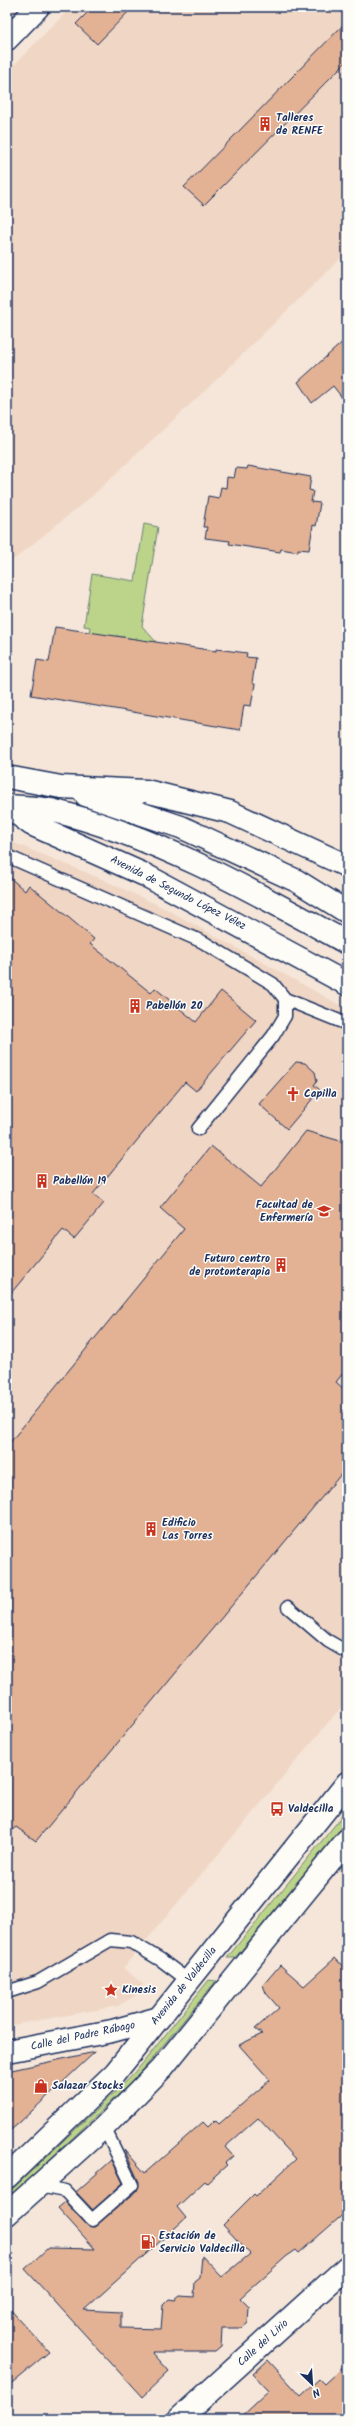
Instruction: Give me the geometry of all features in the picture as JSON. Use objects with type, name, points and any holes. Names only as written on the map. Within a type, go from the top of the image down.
[{"type":"main road","points":[[7,39],[38,7]]},
{"type":"main road","points":[[7,777],[61,787],[146,791],[230,812],[347,866]]},
{"type":"main road","points":[[61,787],[181,827],[297,881],[347,912]]},
{"type":"main road","name":"Avenida de Segundo López Vélez","points":[[7,806],[49,810],[144,842],[210,870],[347,943]]},
{"type":"main road","name":"Avenida de Segundo López Vélez","points":[[7,806],[31,824],[145,875],[347,984]]},
{"type":"main road","name":"Avenida de Valdecilla","points":[[7,2177],[115,2073],[347,1783]]},
{"type":"main road","points":[[12,2211],[104,2127],[162,2068],[347,1840]]},
{"type":"main road","name":"Calle del Padre Rábago","points":[[7,2051],[112,2032],[159,2018]]},
{"type":"main road","name":"Calle del Lirio","points":[[179,2419],[347,2267]]},
{"type":"lane","points":[[7,856],[203,942],[272,984],[285,999],[347,1024]]},
{"type":"lane","points":[[198,1129],[272,1036],[285,1016],[285,999]]},
{"type":"lane","points":[[288,1607],[328,1641],[347,1652]]},
{"type":"lane","points":[[7,1992],[38,1982],[110,1940],[131,1942],[161,1960],[189,1981]]},
{"type":"lane","points":[[40,2186],[65,2191],[92,2220],[132,2185],[104,2127]]},
{"type":"shaded area","points":[[71,7],[347,7],[347,252],[214,382],[92,496],[7,565],[7,72]]},
{"type":"shaded area","points":[[7,840],[104,880],[166,909],[347,1009],[347,1700],[123,1968],[143,1984],[136,1995],[118,2006],[7,2026]]},
{"type":"green space","points":[[144,524],[158,527],[142,626],[157,643],[117,636],[88,638],[90,627],[84,626],[92,574],[135,581]]},
{"type":"green space","points":[[347,1810],[347,1822],[235,1958],[227,1958]]},
{"type":"green space","points":[[209,1980],[216,1981],[137,2077],[7,2200],[7,2194],[134,2074]]},
{"type":"building","points":[[93,7],[133,7],[97,44],[76,24]]},
{"type":"building","name":"Talleres de RENFE","points":[[347,21],[347,61],[204,205],[184,187]]},
{"type":"building","points":[[347,338],[347,404],[333,386],[312,403],[298,382]]},
{"type":"building","points":[[248,466],[311,477],[309,490],[313,491],[311,502],[320,503],[316,526],[313,525],[309,550],[298,549],[298,552],[281,549],[280,552],[229,544],[230,541],[205,538],[207,527],[203,527],[208,496],[219,498],[221,487],[226,488],[227,477],[234,478],[236,468],[247,469]]},
{"type":"building","points":[[55,627],[216,651],[216,649],[247,653],[246,657],[256,658],[252,683],[255,684],[251,706],[244,705],[240,730],[31,695],[37,660],[49,662]]},
{"type":"building","points":[[7,875],[25,891],[29,885],[94,939],[90,944],[151,993],[155,988],[196,1022],[221,991],[256,1020],[196,1091],[185,1082],[93,1194],[104,1203],[74,1239],[63,1230],[7,1298]]},
{"type":"building","name":"Capilla","points":[[296,1062],[305,1063],[315,1072],[317,1081],[314,1085],[320,1090],[287,1129],[259,1104]]},
{"type":"building","name":"Edificio Las Torres","points":[[306,1131],[347,1143],[347,1368],[336,1382],[347,1392],[347,1467],[36,1841],[16,1827],[7,1834],[7,1446],[184,1229],[160,1208],[211,1146],[261,1187]]},
{"type":"building","points":[[335,1958],[347,1971],[347,2211],[299,2253],[296,2250],[287,2256],[240,2298],[249,2307],[248,2323],[242,2328],[222,2328],[221,2347],[215,2352],[152,2352],[169,2371],[142,2397],[25,2269],[48,2248],[95,2249],[58,2208],[65,2202],[87,2225],[94,2227],[137,2191],[139,2182],[124,2149],[145,2173],[203,2122],[208,2127],[215,2120],[219,2124],[270,2080],[239,2045],[262,2034],[255,2029],[279,2008],[266,1993],[263,1985],[280,1965],[304,1986]],"holes":[[[258,2118],[296,2159],[256,2196],[254,2194],[223,2225],[250,2254],[222,2277],[202,2256],[200,2278],[195,2282],[194,2297],[180,2296],[175,2300],[169,2299],[163,2305],[161,2329],[121,2328],[121,2312],[84,2310],[186,2218],[177,2207],[205,2181],[207,2183],[227,2165],[225,2163],[233,2156],[225,2147]]]},
{"type":"building","points":[[95,2052],[18,2124],[7,2133],[7,2071]]},
{"type":"building","points":[[112,2160],[123,2183],[93,2210],[76,2192]]},
{"type":"building","points":[[7,2306],[49,2352],[7,2387]]},
{"type":"building","points":[[268,2360],[301,2396],[319,2379],[324,2384],[347,2363],[347,2412],[339,2419],[239,2419],[269,2391],[253,2374]]},
{"type":"place","name":"Talleres de RENFE","points":[[265,124]]},
{"type":"place","name":"Pabellón 20","points":[[135,1006]]},
{"type":"place","name":"Capilla","points":[[293,1094]]},
{"type":"place","name":"Pabellón 19","points":[[42,1181]]},
{"type":"place","name":"Facultad de Enfermería","points":[[324,1211]]},
{"type":"place","name":"Futuro centro de protonterapia","points":[[281,1265]]},
{"type":"place","name":"Edificio Las Torres","points":[[151,1529]]},
{"type":"place","name":"Valdecilla","points":[[277,1809]]},
{"type":"place","name":"Kinesis","points":[[111,1990]]},
{"type":"place","name":"Salazar Stocks","points":[[41,2086]]},
{"type":"place","name":"Estación de Servicio Valdecilla","points":[[148,2242]]}]
